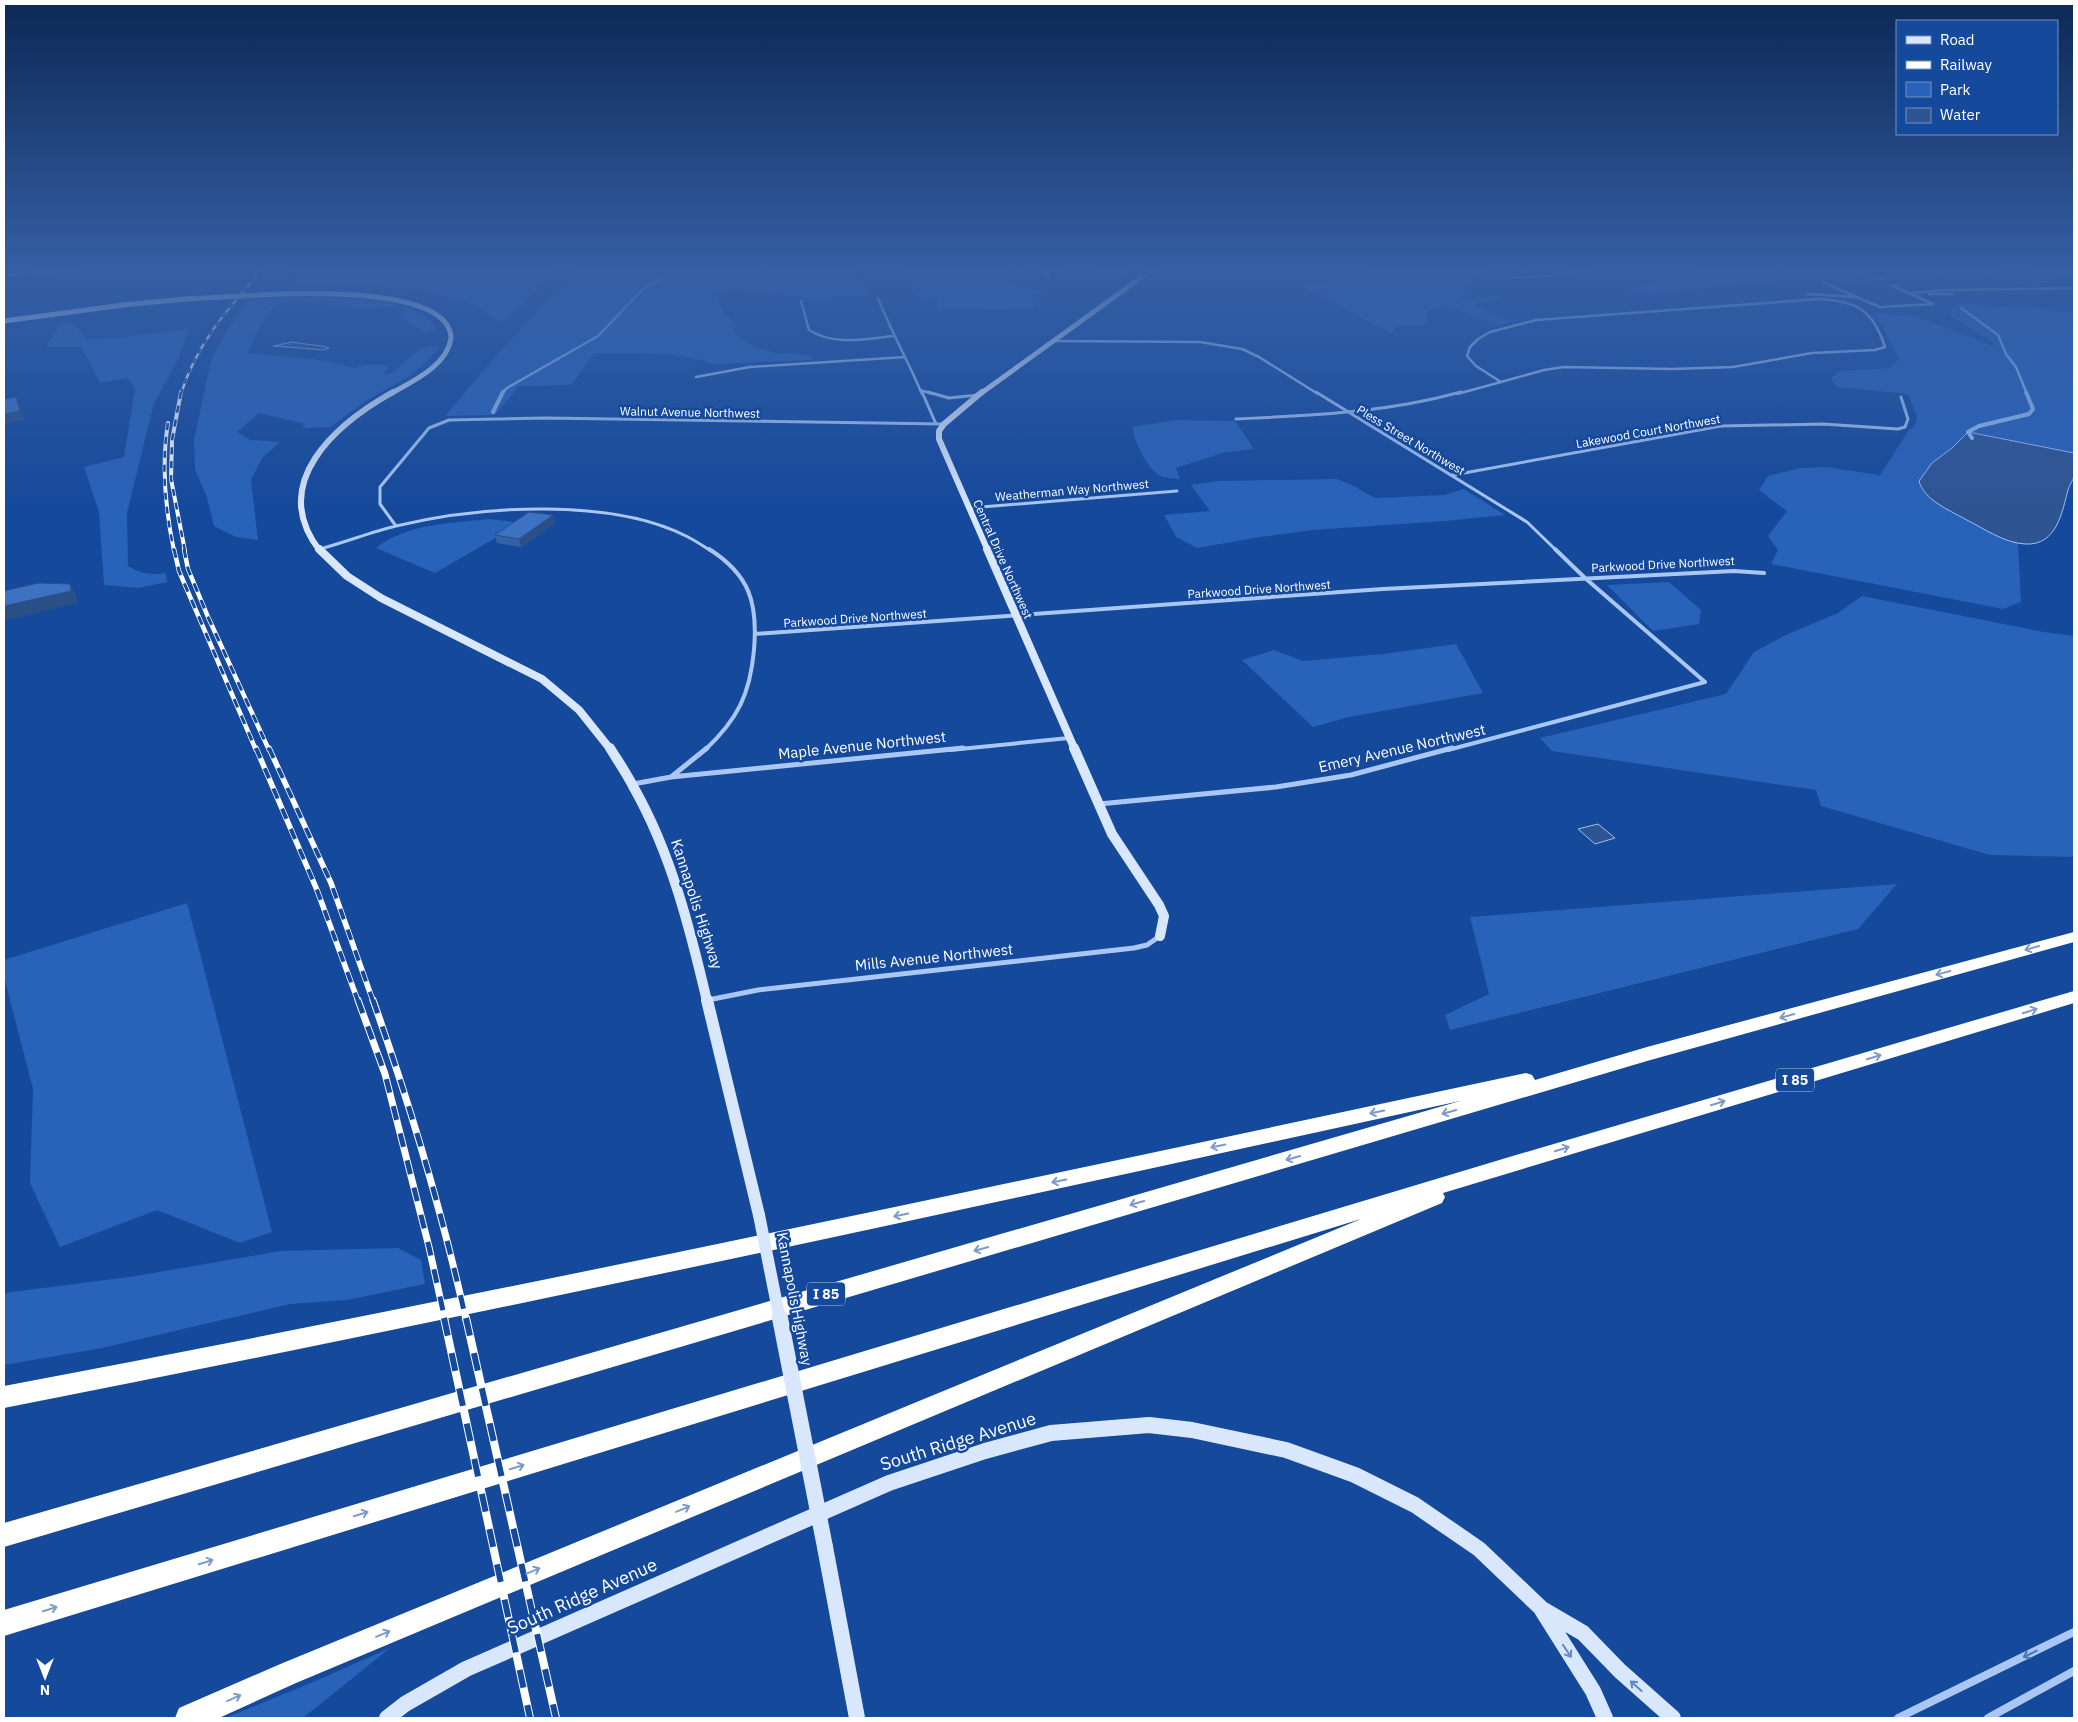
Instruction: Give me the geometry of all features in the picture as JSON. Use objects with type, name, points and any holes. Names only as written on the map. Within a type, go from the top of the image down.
[{"type":"highway","name":"I 85","points":[[4,1535],[1647,1054],[2074,936]]},
{"type":"highway","name":"I 85","points":[[4,1623],[1516,1163],[2074,998]]},
{"type":"highway","points":[[4,1397],[150,1370],[877,1220],[1647,1054]]},
{"type":"highway","points":[[189,1718],[323,1659],[1516,1163]]},
{"type":"main road","name":"Kannapolis Highway","points":[[447,349],[440,360],[422,374],[371,405],[346,424],[327,442],[312,462],[303,482],[300,502],[302,517],[308,532],[320,549],[348,577],[369,591],[527,671],[556,689],[594,726],[618,759],[633,784],[664,854],[708,1000],[759,1215],[826,1548],[857,1718]]},
{"type":"main road","points":[[940,424],[1040,349]]},
{"type":"main road","name":"Central Drive Northwest","points":[[940,424],[939,438],[1112,834],[1159,905],[1164,916],[1160,936]]},
{"type":"main road","name":"South Ridge Avenue","points":[[387,1718],[405,1704],[466,1670],[889,1482],[985,1451],[1051,1433],[1149,1425],[1192,1430],[1286,1450],[1355,1475],[1415,1505],[1479,1549],[1542,1609],[1583,1633],[1620,1671],[1673,1718]]},
{"type":"main road","name":"South Ridge Avenue","points":[[1542,1609],[1593,1691],[1605,1718]]},
{"type":"street","points":[[901,349],[920,390],[940,424]]},
{"type":"street","name":"Pless Street Northwest","points":[[1243,349],[1259,357],[1527,522],[1586,578],[1705,682]]},
{"type":"street","points":[[1468,349],[1467,356],[1476,366],[1502,382]]},
{"type":"street","points":[[1236,419],[1351,413],[1429,400],[1544,370],[1564,367],[1733,367],[1812,353],[1877,349]]},
{"type":"street","points":[[696,377],[758,367],[905,357]]},
{"type":"street","points":[[920,390],[949,398],[978,394]]},
{"type":"street","name":"Lakewood Court Northwest","points":[[1453,475],[1721,426],[1823,424],[1898,429],[1905,426],[1908,419],[1901,397]]},
{"type":"street","name":"Walnut Avenue Northwest","points":[[396,526],[379,504],[378,493],[380,488],[429,428],[436,424],[460,419],[546,418],[940,424]]},
{"type":"street","name":"Weatherman Way Northwest","points":[[969,508],[1177,491]]},
{"type":"street","points":[[320,549],[396,526],[450,516],[538,509],[613,514],[671,529],[710,548],[736,570],[750,589],[753,600],[755,634],[751,675],[745,698],[713,744],[671,776]]},
{"type":"street","name":"Parkwood Drive Northwest","points":[[755,634],[1383,590],[1734,571],[1764,573]]},
{"type":"street","name":"Emery Avenue Northwest","points":[[1099,804],[1276,787],[1351,775],[1705,682]]},
{"type":"street","name":"Maple Avenue Northwest","points":[[633,784],[671,776],[1069,738]]},
{"type":"street","name":"Mills Avenue Northwest","points":[[708,1000],[782,987],[1134,948],[1147,945],[1160,936]]},
{"type":"street","points":[[1898,1718],[2074,1632]]},
{"type":"street","points":[[1988,1718],[2074,1671]]},
{"type":"green space","points":[[83,349],[182,349],[177,362],[154,403],[127,513],[128,566],[146,573],[166,573],[167,582],[138,588],[104,585],[99,512],[84,467],[124,457],[135,389],[128,378],[100,383]]},
{"type":"green space","points":[[217,349],[249,349],[248,353],[321,360],[355,368],[366,365],[386,365],[389,368],[384,374],[394,371],[420,349],[437,349],[411,375],[367,400],[330,427],[302,428],[305,424],[259,413],[237,432],[250,440],[280,442],[262,458],[251,480],[258,540],[236,537],[214,526],[207,498],[195,469],[194,440],[211,360]]},
{"type":"green space","points":[[501,349],[763,349],[775,353],[812,355],[812,360],[711,364],[669,355],[595,353],[571,385],[519,386],[495,415],[445,416]]},
{"type":"green space","points":[[1894,349],[2074,349],[2074,453],[1968,432],[1952,448],[1932,463],[1949,510],[1992,533],[2018,543],[2021,602],[2003,609],[1771,564],[1778,550],[1768,536],[1787,511],[1759,490],[1768,476],[1800,468],[1826,467],[1880,475],[1909,430],[1915,426],[1917,416],[1908,394],[1837,387],[1831,378],[1840,371],[1889,368],[1899,359]]},
{"type":"green space","points":[[1176,420],[1235,421],[1254,449],[1222,453],[1176,468],[1180,479],[1160,476],[1151,468],[1142,454],[1135,439],[1133,427]]},
{"type":"green space","points":[[1337,479],[1375,498],[1444,495],[1464,489],[1505,515],[1313,530],[1197,548],[1176,537],[1164,515],[1210,511],[1191,485],[1218,481]]},
{"type":"green space","points":[[490,519],[521,523],[435,573],[376,548],[402,533],[416,529],[446,523]]},
{"type":"green space","points":[[1669,582],[1701,610],[1699,624],[1653,631],[1607,585]]},
{"type":"green space","points":[[1862,596],[2044,632],[2074,636],[2074,857],[1990,855],[1821,806],[1816,790],[1552,751],[1540,738],[1726,694],[1754,652],[1786,635],[1838,613]]},
{"type":"green space","points":[[1456,644],[1483,693],[1349,717],[1313,727],[1242,660],[1274,650],[1303,661],[1383,654]]},
{"type":"green space","points":[[1897,884],[1858,929],[1450,1030],[1445,1015],[1489,994],[1470,917]]},
{"type":"green space","points":[[187,903],[272,1232],[240,1243],[157,1210],[60,1247],[30,1183],[33,1089],[4,977],[4,960]]},
{"type":"green space","points":[[398,1248],[421,1260],[425,1284],[347,1300],[290,1304],[102,1348],[4,1365],[4,1293],[136,1276],[280,1251]]},
{"type":"green space","points":[[390,1648],[303,1718],[225,1718],[311,1683]]},
{"type":"water","points":[[1968,432],[2074,453],[2074,476],[2060,517],[2051,534],[2044,540],[2025,544],[2009,541],[1986,531],[1952,512],[1926,494],[1919,481],[1932,463],[1952,448]]},
{"type":"water","points":[[1598,824],[1615,838],[1595,844],[1578,829]]},
{"type":"building","points":[[16,397],[20,411],[4,414],[4,399]]},
{"type":"building","points":[[529,512],[553,515],[519,539],[495,535]]},
{"type":"building","points":[[38,583],[70,584],[71,591],[4,606],[4,591]]},
{"type":"waterway","points":[[503,392],[575,349]]},
{"type":"waterway","points":[[2004,349],[2016,367],[2027,394]]},
{"type":"waterway","points":[[493,412],[503,392]]},
{"type":"waterway","points":[[1972,438],[1968,432],[1979,426],[2029,414],[2033,409],[2026,392]]},
{"type":"railway","points":[[181,394],[187,376],[201,349]]},
{"type":"railway","points":[[181,392],[172,440],[171,479],[185,551]]},
{"type":"railway","points":[[168,423],[164,471],[168,519],[174,551]]},
{"type":"railway","points":[[174,549],[179,571],[256,750]]},
{"type":"railway","points":[[184,549],[188,569],[208,617],[269,750]]},
{"type":"railway","points":[[256,748],[317,890],[358,1001]]},
{"type":"railway","points":[[269,748],[331,883],[373,1001]]},
{"type":"railway","points":[[358,1000],[385,1074],[429,1247],[445,1320]]},
{"type":"railway","points":[[373,1000],[424,1158],[447,1239],[466,1320]]},
{"type":"railway","points":[[444,1318],[530,1718]]},
{"type":"railway","points":[[466,1318],[556,1718]]}]
